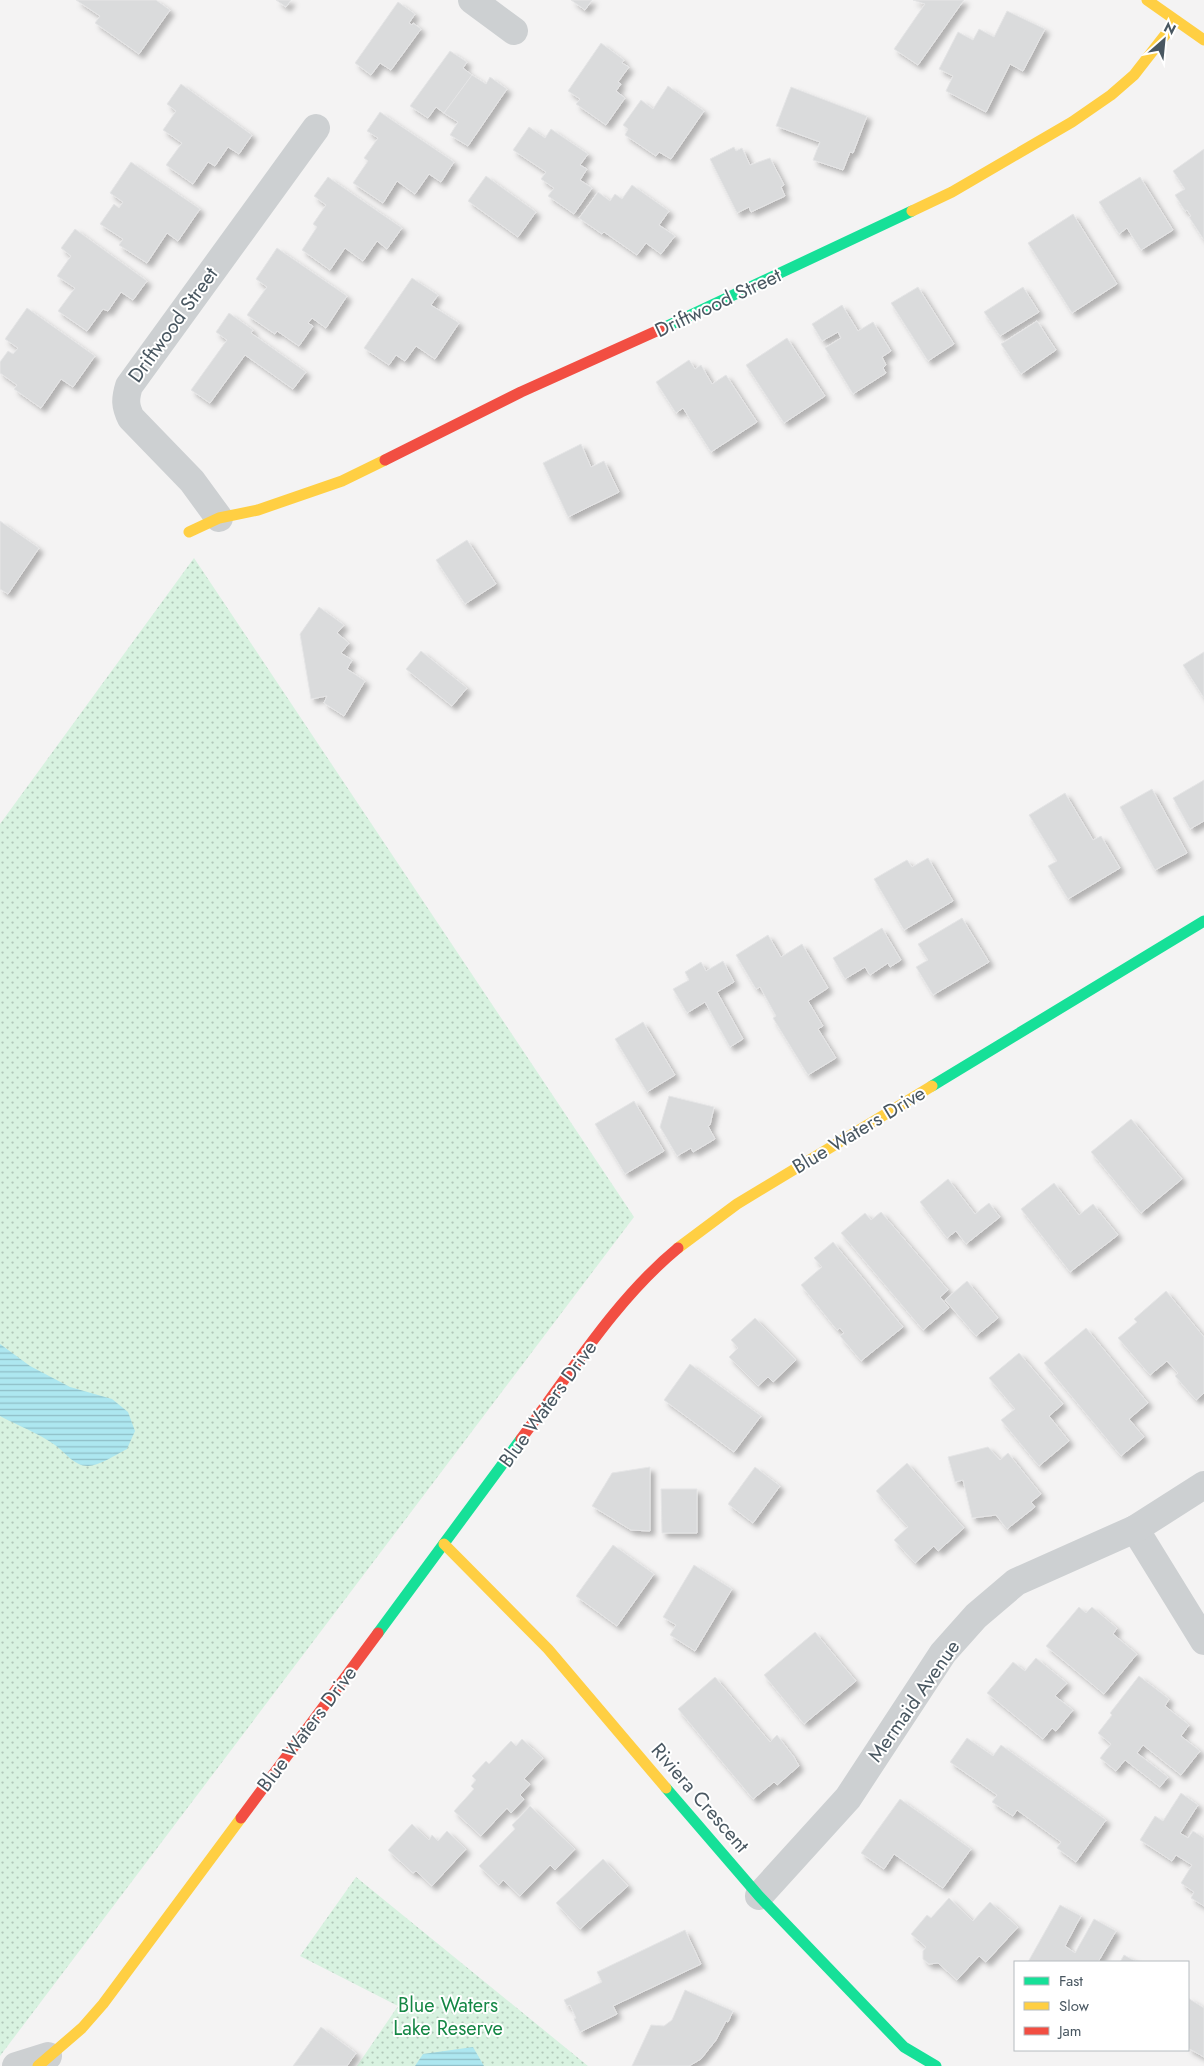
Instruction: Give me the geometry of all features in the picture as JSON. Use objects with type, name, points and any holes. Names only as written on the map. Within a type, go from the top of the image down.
[{"type":"street","points":[[472,0],[514,31]]},
{"type":"street","points":[[1147,0],[1204,40]]},
{"type":"street","name":"Driftwood Street","points":[[189,532],[219,518],[258,510],[342,481],[521,392],[755,286],[952,192],[1072,122],[1111,95],[1134,75],[1176,21]]},
{"type":"street","name":"Driftwood Street","points":[[219,518],[192,481],[130,418],[125,408],[126,397],[129,386],[316,128]]},
{"type":"street","name":"Blue Waters Drive","points":[[16,2066],[43,2061],[82,2028],[103,2004],[625,1301],[656,1267],[693,1235],[737,1204],[1204,922]]},
{"type":"street","name":"Mermaid Avenue","points":[[760,1896],[848,1798],[943,1653],[976,1616],[1016,1582],[1135,1529],[1204,1485]]},
{"type":"street","points":[[1135,1529],[1204,1641]]},
{"type":"street","name":"Riviera Crescent","points":[[444,1544],[548,1649],[760,1896],[904,2047],[936,2066]]},
{"type":"green space","points":[[194,558],[634,1217],[0,2056],[0,824]]},
{"type":"green space","name":"Blue Waters Lake Reserve","points":[[356,1877],[588,2066],[357,2066],[398,2006],[300,1956]]},
{"type":"water","points":[[0,1344],[30,1366],[70,1387],[112,1399],[128,1412],[135,1431],[127,1449],[97,1464],[88,1466],[78,1464],[49,1441],[0,1416]]},
{"type":"water","points":[[473,2047],[484,2066],[415,2066],[423,2054]]},
{"type":"building","points":[[76,0],[156,0],[170,10],[139,54],[95,23],[100,16]]},
{"type":"building","points":[[276,0],[291,0],[286,7]]},
{"type":"building","points":[[571,0],[592,0],[585,10]]},
{"type":"building","points":[[913,0],[964,0],[918,65],[894,49],[925,4]]},
{"type":"building","points":[[398,2],[415,14],[409,23],[412,25],[413,23],[421,29],[391,70],[380,63],[371,75],[355,63]]},
{"type":"building","points":[[1007,11],[1045,29],[1023,71],[1010,64],[986,112],[946,91],[953,76],[939,69],[958,32],[973,40],[979,29],[994,37]]},
{"type":"building","points":[[601,43],[624,60],[622,63],[629,67],[618,82],[621,84],[616,91],[625,98],[606,125],[576,104],[580,99],[568,91]]},
{"type":"building","points":[[450,51],[467,62],[463,68],[472,75],[444,113],[436,107],[428,118],[410,106]]},
{"type":"building","points":[[472,75],[486,84],[490,77],[507,89],[468,146],[450,135],[458,122],[444,113]]},
{"type":"building","points":[[181,84],[252,135],[239,154],[228,147],[215,166],[208,162],[193,184],[166,165],[182,143],[163,130],[176,111],[167,104]]},
{"type":"building","points":[[668,86],[704,111],[671,159],[659,152],[656,156],[625,135],[628,129],[623,125],[641,100],[653,109]]},
{"type":"building","points":[[791,87],[867,116],[853,153],[850,152],[843,170],[813,160],[820,142],[776,126]]},
{"type":"building","points":[[380,112],[454,162],[441,182],[429,174],[415,194],[397,181],[383,203],[353,183],[368,161],[364,158],[378,138],[367,131]]},
{"type":"building","points":[[529,127],[545,138],[551,129],[588,154],[580,165],[587,169],[580,180],[592,188],[574,214],[548,196],[554,188],[541,179],[546,172],[513,150]]},
{"type":"building","points":[[734,147],[736,151],[742,148],[750,165],[770,158],[784,185],[781,187],[785,196],[751,212],[749,207],[737,213],[710,159]]},
{"type":"building","points":[[1204,149],[1204,240],[1189,217],[1191,216],[1187,210],[1185,211],[1175,195],[1185,189],[1173,171]]},
{"type":"building","points":[[131,162],[200,209],[178,241],[167,233],[147,263],[119,245],[123,239],[100,224],[114,204],[119,208],[123,202],[110,193]]},
{"type":"building","points":[[486,176],[536,212],[518,237],[468,201]]},
{"type":"building","points":[[328,177],[402,228],[387,249],[377,241],[363,261],[345,248],[330,270],[302,250],[317,227],[313,224],[326,205],[314,196]]},
{"type":"building","points":[[1140,177],[1173,230],[1141,250],[1127,228],[1119,234],[1099,202]]},
{"type":"building","points":[[632,185],[669,211],[659,225],[675,236],[661,254],[646,243],[637,255],[604,232],[602,234],[579,218],[598,192],[610,201],[615,194],[622,199]]},
{"type":"building","points":[[1073,214],[1117,284],[1072,313],[1028,243]]},
{"type":"building","points":[[75,229],[147,281],[133,300],[121,292],[108,311],[103,309],[87,331],[58,311],[75,288],[57,276],[71,256],[61,248]]},
{"type":"building","points":[[277,248],[347,296],[326,328],[312,318],[308,323],[313,326],[299,346],[277,331],[275,334],[247,315],[267,287],[256,279]]},
{"type":"building","points":[[412,278],[438,295],[431,305],[459,323],[435,359],[416,346],[405,361],[396,355],[389,365],[364,348]]},
{"type":"building","points":[[918,287],[954,344],[928,361],[891,303]]},
{"type":"building","points":[[1023,287],[1039,312],[1000,336],[984,312]]},
{"type":"building","points":[[842,305],[858,331],[873,322],[891,351],[882,357],[886,365],[883,368],[886,373],[853,394],[825,348],[841,338],[838,332],[822,341],[812,324]]},
{"type":"building","points":[[27,308],[95,356],[73,387],[61,379],[41,408],[14,389],[17,385],[0,373],[0,362],[8,351],[13,354],[18,348],[5,339]]},
{"type":"building","points":[[229,313],[253,330],[251,333],[306,372],[293,389],[245,355],[210,403],[191,390],[227,340],[216,332]]},
{"type":"building","points":[[1037,321],[1056,350],[1021,374],[1001,344]]},
{"type":"building","points":[[787,338],[825,396],[784,423],[746,365]]},
{"type":"building","points":[[689,360],[695,369],[701,365],[712,384],[726,375],[757,422],[711,452],[683,408],[676,413],[656,382]]},
{"type":"building","points":[[581,444],[591,467],[604,461],[619,492],[568,517],[543,463]]},
{"type":"building","points":[[0,521],[39,548],[8,594],[0,589]]},
{"type":"building","points":[[467,540],[496,584],[465,604],[436,560]]},
{"type":"building","points":[[319,607],[344,625],[337,633],[349,643],[341,653],[352,660],[347,669],[365,681],[344,716],[324,703],[327,696],[311,699],[300,634]]},
{"type":"building","points":[[421,651],[467,688],[452,706],[406,669]]},
{"type":"building","points":[[1204,652],[1204,698],[1183,665]]},
{"type":"building","points":[[1204,780],[1204,821],[1190,829],[1173,798]]},
{"type":"building","points":[[1152,789],[1187,853],[1155,870],[1120,807]]},
{"type":"building","points":[[1065,793],[1093,840],[1101,836],[1120,868],[1068,899],[1048,866],[1057,861],[1029,815]]},
{"type":"building","points":[[928,858],[953,901],[904,930],[874,879],[907,860],[912,867]]},
{"type":"building","points":[[962,918],[989,962],[933,995],[916,967],[928,960],[918,944]]},
{"type":"building","points":[[882,928],[901,960],[890,967],[888,963],[870,975],[865,967],[845,979],[833,958]]},
{"type":"building","points":[[768,935],[781,957],[802,944],[828,988],[808,1001],[823,1026],[818,1029],[836,1058],[808,1075],[773,1018],[776,1016],[760,987],[756,989],[736,955]]},
{"type":"building","points":[[723,961],[734,982],[717,992],[743,1039],[730,1047],[705,1002],[687,1013],[673,989],[689,980],[685,972],[701,962],[706,971]]},
{"type":"building","points":[[643,1022],[675,1075],[647,1092],[615,1039]]},
{"type":"building","points":[[669,1096],[714,1107],[710,1125],[708,1126],[715,1139],[693,1152],[691,1148],[677,1156],[660,1127]]},
{"type":"building","points":[[634,1101],[664,1151],[625,1174],[595,1124]]},
{"type":"building","points":[[1131,1119],[1182,1179],[1141,1213],[1091,1152]]},
{"type":"building","points":[[948,1179],[975,1214],[989,1203],[1000,1217],[966,1244],[956,1231],[947,1238],[920,1202]]},
{"type":"building","points":[[1054,1183],[1079,1215],[1093,1204],[1118,1235],[1070,1272],[1021,1209]]},
{"type":"building","points":[[881,1212],[948,1290],[940,1297],[949,1308],[923,1330],[841,1233],[865,1213],[871,1220]]},
{"type":"building","points":[[833,1242],[903,1327],[861,1361],[840,1336],[844,1333],[840,1328],[837,1330],[801,1285],[822,1267],[814,1258]]},
{"type":"building","points":[[967,1281],[998,1318],[976,1336],[945,1300]]},
{"type":"building","points":[[1166,1291],[1204,1337],[1204,1393],[1196,1400],[1175,1376],[1178,1373],[1167,1361],[1150,1375],[1118,1338],[1137,1322],[1134,1319]]},
{"type":"building","points":[[755,1318],[796,1360],[773,1382],[768,1377],[758,1386],[729,1357],[738,1348],[731,1340]]},
{"type":"building","points":[[1086,1328],[1148,1403],[1129,1419],[1144,1437],[1121,1456],[1044,1363]]},
{"type":"building","points":[[1019,1353],[1063,1404],[1049,1416],[1069,1441],[1039,1466],[1001,1420],[1015,1409],[989,1378]]},
{"type":"building","points":[[690,1364],[761,1416],[734,1452],[664,1400]]},
{"type":"building","points":[[988,1447],[1000,1460],[1008,1453],[1041,1494],[1031,1502],[1035,1507],[1007,1529],[996,1515],[972,1518],[963,1480],[955,1482],[948,1457]]},
{"type":"building","points":[[907,1463],[964,1528],[938,1551],[934,1546],[915,1563],[894,1540],[908,1527],[876,1491]]},
{"type":"building","points":[[650,1467],[650,1531],[631,1530],[592,1506],[612,1473]]},
{"type":"building","points":[[755,1467],[780,1486],[753,1523],[728,1504]]},
{"type":"building","points":[[661,1489],[697,1489],[697,1533],[662,1533]]},
{"type":"building","points":[[613,1545],[654,1574],[617,1626],[576,1596]]},
{"type":"building","points":[[694,1565],[732,1589],[695,1651],[670,1635],[676,1625],[663,1617]]},
{"type":"building","points":[[1079,1607],[1086,1613],[1092,1607],[1117,1628],[1113,1634],[1137,1654],[1104,1694],[1046,1646]]},
{"type":"building","points":[[815,1632],[856,1681],[804,1724],[764,1675]]},
{"type":"building","points":[[1036,1658],[1067,1683],[1055,1696],[1073,1710],[1056,1731],[1052,1728],[1043,1739],[987,1693],[1013,1662],[1025,1671]]},
{"type":"building","points":[[1139,1676],[1169,1699],[1165,1706],[1189,1725],[1181,1736],[1200,1751],[1181,1775],[1143,1745],[1137,1753],[1168,1777],[1160,1787],[1125,1760],[1116,1771],[1100,1758],[1111,1744],[1098,1733],[1112,1715],[1110,1713]]},
{"type":"building","points":[[715,1677],[770,1742],[777,1735],[799,1766],[777,1785],[774,1782],[753,1799],[678,1709]]},
{"type":"building","points":[[967,1738],[993,1756],[1001,1745],[1106,1820],[1076,1862],[1057,1848],[1061,1842],[1017,1810],[1013,1816],[992,1802],[997,1795],[950,1762]]},
{"type":"building","points":[[522,1739],[543,1758],[524,1779],[530,1784],[520,1795],[524,1799],[511,1813],[507,1808],[481,1836],[454,1811],[474,1789],[471,1786],[476,1780],[472,1776],[486,1761],[489,1764],[511,1741],[516,1746]]},
{"type":"building","points":[[1181,1793],[1198,1805],[1180,1833],[1188,1838],[1193,1831],[1204,1838],[1204,1906],[1191,1898],[1194,1892],[1181,1883],[1192,1865],[1176,1855],[1172,1861],[1140,1840],[1155,1816],[1163,1821]]},
{"type":"building","points":[[900,1799],[971,1849],[943,1888],[894,1854],[884,1869],[861,1853]]},
{"type":"building","points":[[530,1806],[575,1849],[555,1870],[550,1865],[520,1896],[503,1880],[499,1885],[479,1866],[515,1829],[512,1825]]},
{"type":"building","points":[[412,1824],[429,1840],[432,1835],[438,1841],[447,1831],[466,1849],[432,1886],[416,1871],[413,1873],[388,1850]]},
{"type":"building","points":[[603,1859],[628,1886],[580,1929],[556,1903]]},
{"type":"building","points":[[949,1898],[973,1921],[990,1902],[1018,1927],[986,1962],[979,1956],[957,1980],[938,1963],[929,1964],[923,1959],[923,1951],[926,1947],[911,1934],[927,1915],[931,1918]]},
{"type":"building","points":[[1060,1905],[1081,1916],[1065,1946],[1075,1953],[1094,1919],[1116,1931],[1099,1961],[1029,1961]]},
{"type":"building","points":[[685,1930],[701,1964],[613,2006],[617,2014],[580,2032],[570,2005],[567,2006],[564,2000],[602,1982],[597,1972]]},
{"type":"building","points":[[1124,1955],[1135,1961],[1121,1961]]},
{"type":"building","points":[[685,1990],[733,2011],[716,2040],[701,2059],[689,2066],[632,2066],[651,2025],[664,2026],[672,2020]]},
{"type":"building","points":[[1189,1999],[1204,2008],[1204,2057],[1189,2049]]},
{"type":"building","points":[[321,2027],[356,2053],[347,2066],[293,2066]]},
{"type":"traffic: fast","points":[[661,329],[912,211]]},
{"type":"traffic: fast","points":[[932,1086],[1204,921]]},
{"type":"traffic: fast","points":[[378,1633],[521,1439]]},
{"type":"traffic: fast","points":[[666,1788],[759,1896],[904,2047],[936,2066]]},
{"type":"traffic: slow","points":[[1147,0],[1204,40]]},
{"type":"traffic: slow","points":[[912,211],[952,192],[1072,122],[1111,95],[1134,75],[1176,21]]},
{"type":"traffic: slow","points":[[189,532],[219,518],[258,510],[342,481],[385,460]]},
{"type":"traffic: slow","points":[[678,1248],[737,1204],[932,1086]]},
{"type":"traffic: slow","points":[[444,1544],[548,1649],[666,1788]]},
{"type":"traffic: slow","points":[[38,2066],[82,2028],[103,2004],[241,1818]]},
{"type":"traffic: jam","points":[[385,460],[521,392],[661,329]]},
{"type":"traffic: jam","points":[[521,1439],[614,1314],[655,1268],[678,1248]]},
{"type":"traffic: jam","points":[[241,1818],[378,1633]]}]
